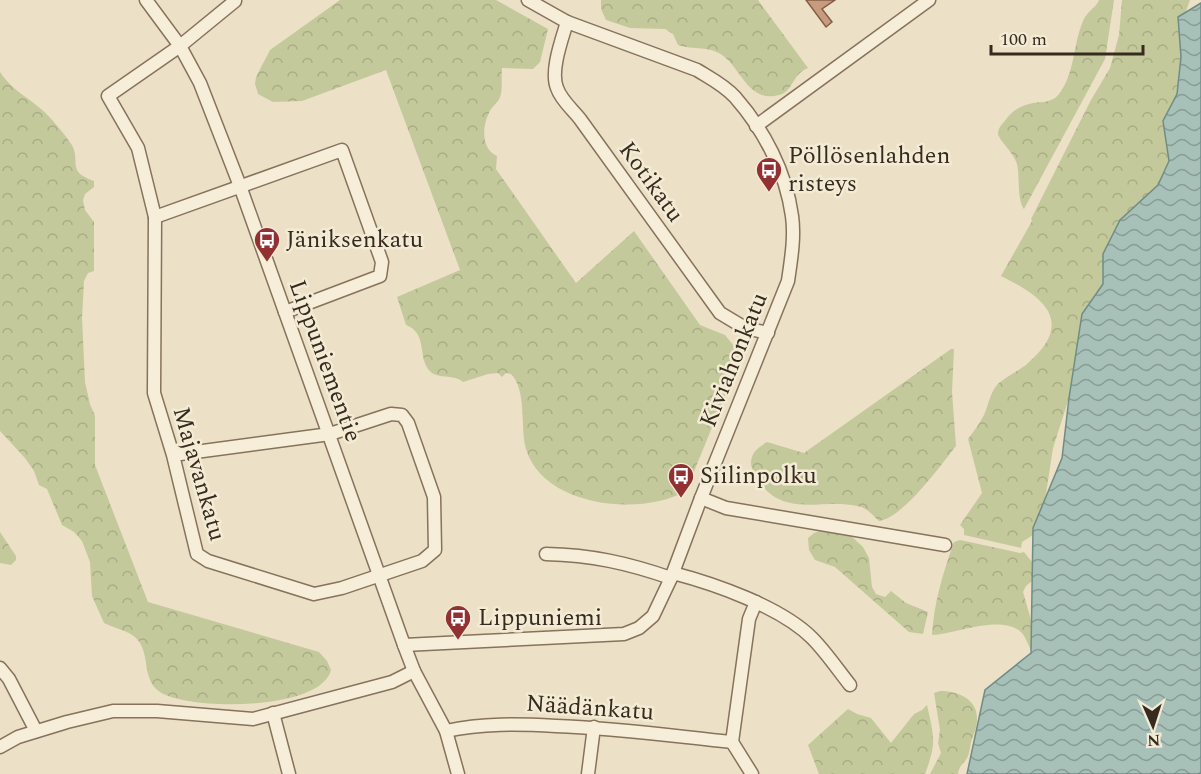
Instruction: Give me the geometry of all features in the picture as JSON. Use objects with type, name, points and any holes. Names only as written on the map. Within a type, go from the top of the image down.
[{"type":"street","name":"Lippuniementie","points":[[146,0],[180,46],[200,83],[240,186],[404,645],[414,671],[446,731],[458,774]]},
{"type":"street","points":[[180,46],[234,0]]},
{"type":"street","name":"Kiviahonkatu","points":[[404,645],[624,634],[639,628],[653,616],[672,576],[788,281],[792,218],[780,171],[770,148],[734,96],[697,70],[567,22],[528,0]]},
{"type":"street","points":[[756,126],[929,0]]},
{"type":"street","name":"Kotikatu","points":[[567,22],[556,63],[556,87],[561,96],[720,313],[745,328],[768,333]]},
{"type":"street","name":"Majavankatu","points":[[180,46],[108,96],[138,148],[155,217],[154,393],[173,455],[197,554],[208,561],[314,594],[342,588],[422,561],[435,550],[434,497],[408,423],[402,415],[391,414],[330,434]]},
{"type":"street","points":[[155,217],[342,150],[382,262],[380,276],[285,312]]},
{"type":"street","points":[[173,455],[330,434]]},
{"type":"street","points":[[701,498],[726,508],[945,545]]},
{"type":"street","points":[[546,554],[576,555],[632,564],[756,602],[777,613],[811,637],[850,685]]},
{"type":"street","points":[[752,774],[732,742],[749,619],[756,602]]},
{"type":"street","points":[[0,668],[9,680],[36,731]]},
{"type":"street","points":[[0,747],[18,737],[36,731],[113,711],[157,711],[253,719],[392,682],[414,671]]},
{"type":"street","points":[[273,714],[289,774]]},
{"type":"street","name":"Näädänkatu","points":[[446,731],[469,726],[515,724],[594,727],[732,742]]},
{"type":"street","points":[[588,774],[594,727]]},
{"type":"green space","points":[[340,0],[496,0],[548,29],[540,62],[533,69],[502,68],[501,94],[487,118],[484,137],[488,148],[497,156],[496,169],[576,283],[634,231],[700,325],[725,335],[734,346],[740,359],[686,491],[667,499],[644,504],[595,502],[572,495],[552,484],[536,469],[526,449],[521,399],[516,381],[511,374],[506,373],[502,377],[498,373],[488,374],[463,382],[459,379],[436,375],[428,369],[423,357],[420,338],[413,329],[406,325],[397,297],[460,270],[386,70],[302,101],[273,102],[258,94],[255,84],[256,77],[270,50]]},
{"type":"green space","points":[[601,0],[758,0],[808,68],[799,74],[784,93],[768,96],[760,94],[753,90],[729,61],[717,52],[678,45],[673,34],[665,29],[630,28],[606,20],[601,9]]},
{"type":"green space","points":[[1099,0],[1114,0],[1105,59],[1024,209],[1020,200],[1017,164],[999,137],[999,130],[1018,108],[1049,101],[1059,94],[1071,68],[1083,21]]},
{"type":"green space","points":[[1122,0],[1190,0],[1185,14],[1178,17],[1181,57],[1177,94],[1163,121],[1169,161],[1158,185],[1120,220],[1103,254],[1103,284],[1082,314],[1069,398],[1053,448],[1045,500],[1033,535],[1022,542],[1021,548],[964,535],[964,529],[960,525],[982,493],[968,439],[984,415],[997,385],[1027,364],[1042,349],[1050,335],[1052,323],[1041,302],[1001,276],[1032,221],[1091,100],[1110,68],[1119,35]]},
{"type":"green space","points":[[0,72],[14,88],[53,121],[72,145],[77,170],[94,181],[94,187],[85,194],[83,200],[85,210],[94,222],[94,271],[88,273],[84,281],[82,318],[85,382],[95,416],[95,465],[148,602],[319,652],[331,670],[322,683],[304,693],[253,704],[224,704],[175,698],[154,687],[148,674],[144,652],[137,639],[104,623],[92,596],[90,562],[82,541],[74,532],[62,525],[47,489],[39,485],[34,471],[25,458],[0,431]]},
{"type":"green space","points":[[954,349],[952,392],[956,446],[921,490],[889,518],[879,521],[861,507],[844,504],[791,503],[768,492],[758,480],[752,469],[751,459],[761,446],[767,442],[804,453]]},
{"type":"green space","points":[[823,530],[850,535],[863,547],[869,558],[872,587],[876,594],[885,597],[891,591],[906,603],[928,612],[923,634],[909,632],[835,567],[815,560],[809,550],[808,538]]},
{"type":"green space","points":[[0,532],[16,556],[16,560],[11,565],[0,563]]},
{"type":"green space","points":[[960,540],[1024,552],[1032,562],[1032,581],[1023,592],[1031,620],[1031,650],[1022,633],[1013,627],[1003,625],[978,626],[932,635],[943,576],[954,542]]},
{"type":"green space","points":[[940,691],[966,698],[976,713],[977,720],[969,754],[958,774],[930,774],[941,753],[938,743],[940,730],[934,693]]},
{"type":"green space","points":[[927,705],[933,747],[925,774],[819,774],[808,745],[848,709],[871,718],[891,743],[914,714]]},
{"type":"water","points":[[1201,3],[1201,774],[967,774],[985,690],[1031,653],[1033,528],[1062,458],[1082,314],[1103,284],[1103,254],[1120,220],[1158,185],[1169,161],[1163,121],[1177,94],[1181,57],[1178,17]]},
{"type":"building","points":[[806,0],[835,0],[822,9],[832,22],[826,27]]},
{"type":"place","name":"Pöllösenlahden risteys","points":[[769,193]]},
{"type":"place","name":"Jäniksenkatu","points":[[267,263]]},
{"type":"place","name":"Siilinpolku","points":[[681,499]]},
{"type":"place","name":"Lippuniemi","points":[[458,641]]}]
